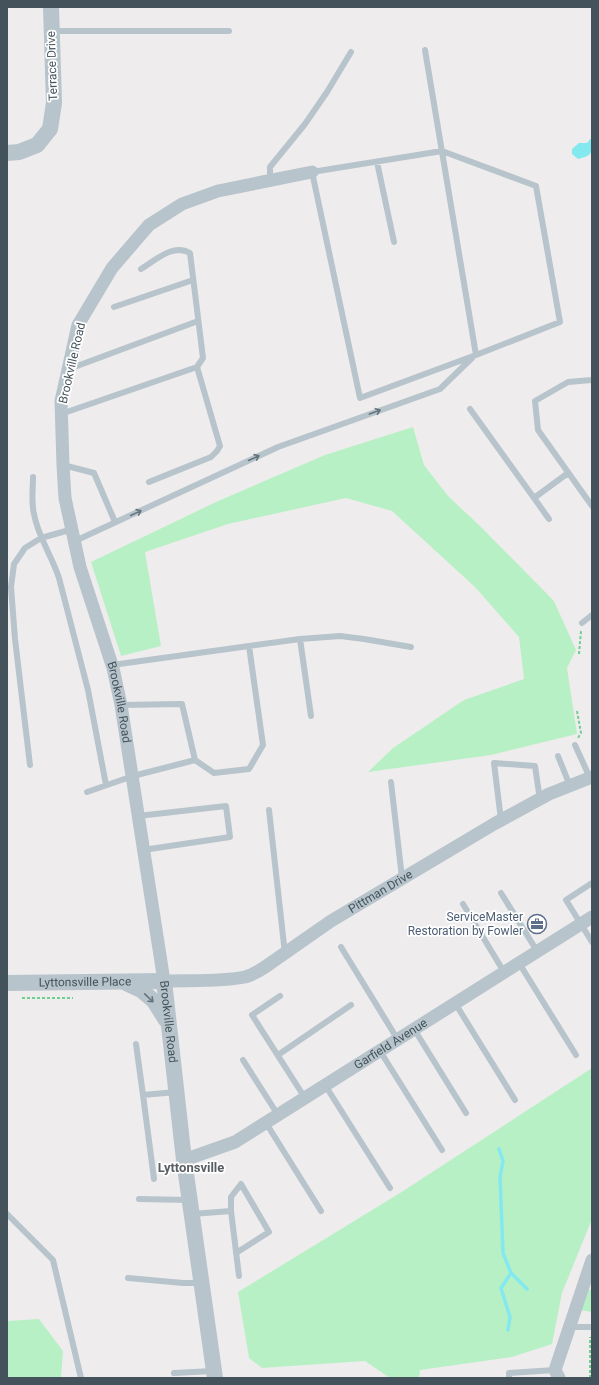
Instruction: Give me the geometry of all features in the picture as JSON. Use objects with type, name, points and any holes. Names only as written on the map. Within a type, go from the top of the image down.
[{"type":"street","name":"Terrace Drive","points":[[7,154],[19,152],[37,145],[50,129],[54,103],[51,7]]},
{"type":"street","name":"Brookville Road","points":[[215,1374],[184,1160],[164,981],[133,776],[121,705],[112,665],[80,567],[66,498],[63,465],[61,401],[78,324],[112,268],[149,225],[182,204],[218,191],[312,172]]},
{"type":"street","name":"Pittman Drive","points":[[164,981],[230,979],[247,976],[265,967],[285,954],[331,921],[501,820],[540,800],[591,777]]},
{"type":"street","name":"Garfield Avenue","points":[[184,1160],[235,1142],[592,917]]},
{"type":"street","name":"Lyttonsville Place","points":[[7,983],[72,991],[122,982],[164,981]]},
{"type":"street","points":[[122,982],[141,990],[154,1002],[168,1023]]},
{"type":"street","points":[[557,1374],[569,1327],[592,1260]]},
{"type":"lane","points":[[52,31],[229,32]]},
{"type":"lane","points":[[425,50],[476,355]]},
{"type":"lane","points":[[270,181],[270,167],[306,124],[351,52]]},
{"type":"lane","points":[[442,151],[536,186],[560,322],[360,398],[312,172],[442,151]]},
{"type":"lane","points":[[378,162],[394,242]]},
{"type":"lane","points":[[62,414],[197,367],[203,358],[190,252],[184,249],[172,250],[141,269]]},
{"type":"lane","points":[[114,307],[193,280]]},
{"type":"lane","points":[[68,369],[198,321]]},
{"type":"lane","points":[[30,765],[15,639],[11,587],[14,564],[25,548],[41,538],[74,535],[115,522],[278,447],[440,389],[476,355]]},
{"type":"lane","points":[[149,482],[211,457],[217,452],[220,446],[197,367]]},
{"type":"lane","points":[[592,380],[568,382],[535,401],[538,430],[592,506]]},
{"type":"lane","points":[[470,409],[549,519]]},
{"type":"lane","points":[[63,465],[94,473],[115,522]]},
{"type":"lane","points":[[534,498],[568,473]]},
{"type":"lane","points":[[33,477],[33,513],[41,538],[53,561],[61,585],[88,690],[106,785]]},
{"type":"lane","points":[[582,623],[592,615]]},
{"type":"lane","points":[[112,665],[300,639],[340,636],[411,647]]},
{"type":"lane","points":[[300,639],[311,716]]},
{"type":"lane","points":[[121,705],[182,704],[194,760],[214,773],[248,769],[263,745],[249,646]]},
{"type":"lane","points":[[575,745],[591,777]]},
{"type":"lane","points":[[558,756],[570,786]]},
{"type":"lane","points":[[87,792],[133,776],[194,760]]},
{"type":"lane","points":[[501,820],[494,763],[535,766],[540,800]]},
{"type":"lane","points":[[390,782],[402,878]]},
{"type":"lane","points":[[138,816],[226,806],[230,837],[143,850]]},
{"type":"lane","points":[[269,810],[285,954]]},
{"type":"lane","points":[[592,884],[566,900],[592,942]]},
{"type":"lane","points":[[502,893],[537,951]]},
{"type":"lane","points":[[463,904],[504,972]]},
{"type":"lane","points":[[341,947],[398,1040]]},
{"type":"lane","points":[[519,963],[576,1055]]},
{"type":"lane","points":[[280,996],[252,1015],[305,1098]]},
{"type":"lane","points":[[455,1003],[516,1100]]},
{"type":"lane","points":[[278,1055],[351,1005]]},
{"type":"lane","points":[[414,1029],[466,1113]]},
{"type":"lane","points":[[136,1044],[154,1179]]},
{"type":"lane","points":[[380,1051],[442,1150]]},
{"type":"lane","points":[[243,1060],[278,1115]]},
{"type":"lane","points":[[325,1085],[390,1188]]},
{"type":"lane","points":[[143,1095],[176,1092]]},
{"type":"lane","points":[[266,1123],[321,1211]]},
{"type":"lane","points":[[236,1253],[269,1232],[241,1184],[230,1197],[231,1211],[236,1253],[239,1276]]},
{"type":"lane","points":[[140,1199],[191,1207],[231,1211]]},
{"type":"lane","points":[[7,1214],[53,1260],[81,1378]]},
{"type":"lane","points":[[128,1278],[183,1283],[202,1282]]},
{"type":"lane","points":[[569,1327],[592,1327]]},
{"type":"lane","points":[[174,1373],[215,1374]]},
{"type":"lane","points":[[509,1378],[510,1373],[557,1374]]},
{"type":"path","points":[[579,654],[582,623]]},
{"type":"path","points":[[575,745],[581,733],[577,710]]},
{"type":"path","points":[[22,998],[72,991]]},
{"type":"path","points":[[590,1337],[590,1378]]},
{"type":"green space","points":[[413,427],[424,465],[448,496],[554,601],[576,650],[567,668],[577,734],[491,755],[368,772],[393,748],[464,700],[524,679],[519,637],[475,587],[392,511],[346,498],[228,524],[145,552],[161,646],[121,656],[91,562],[216,502],[325,455]]},
{"type":"green space","points":[[592,1068],[592,1219],[562,1293],[552,1344],[512,1357],[420,1370],[419,1378],[390,1378],[365,1361],[262,1368],[249,1358],[238,1292],[400,1193]]},
{"type":"green space","points":[[585,1289],[592,1290],[592,1312],[579,1310]]},
{"type":"green space","points":[[39,1319],[63,1351],[61,1378],[7,1378],[7,1321]]},
{"type":"water","points":[[592,137],[592,150],[587,156],[578,159],[572,154],[572,149],[579,143],[587,143]]},
{"type":"waterway","points":[[499,1149],[503,1161],[500,1177],[503,1253],[511,1273],[527,1289]]},
{"type":"waterway","points":[[508,1330],[510,1317],[501,1288],[511,1273]]},
{"type":"place","name":"ServiceMaster Restoration by Fowler","points":[[537,924]]},
{"type":"district","name":"Lyttonsville","points":[[191,1167]]}]
